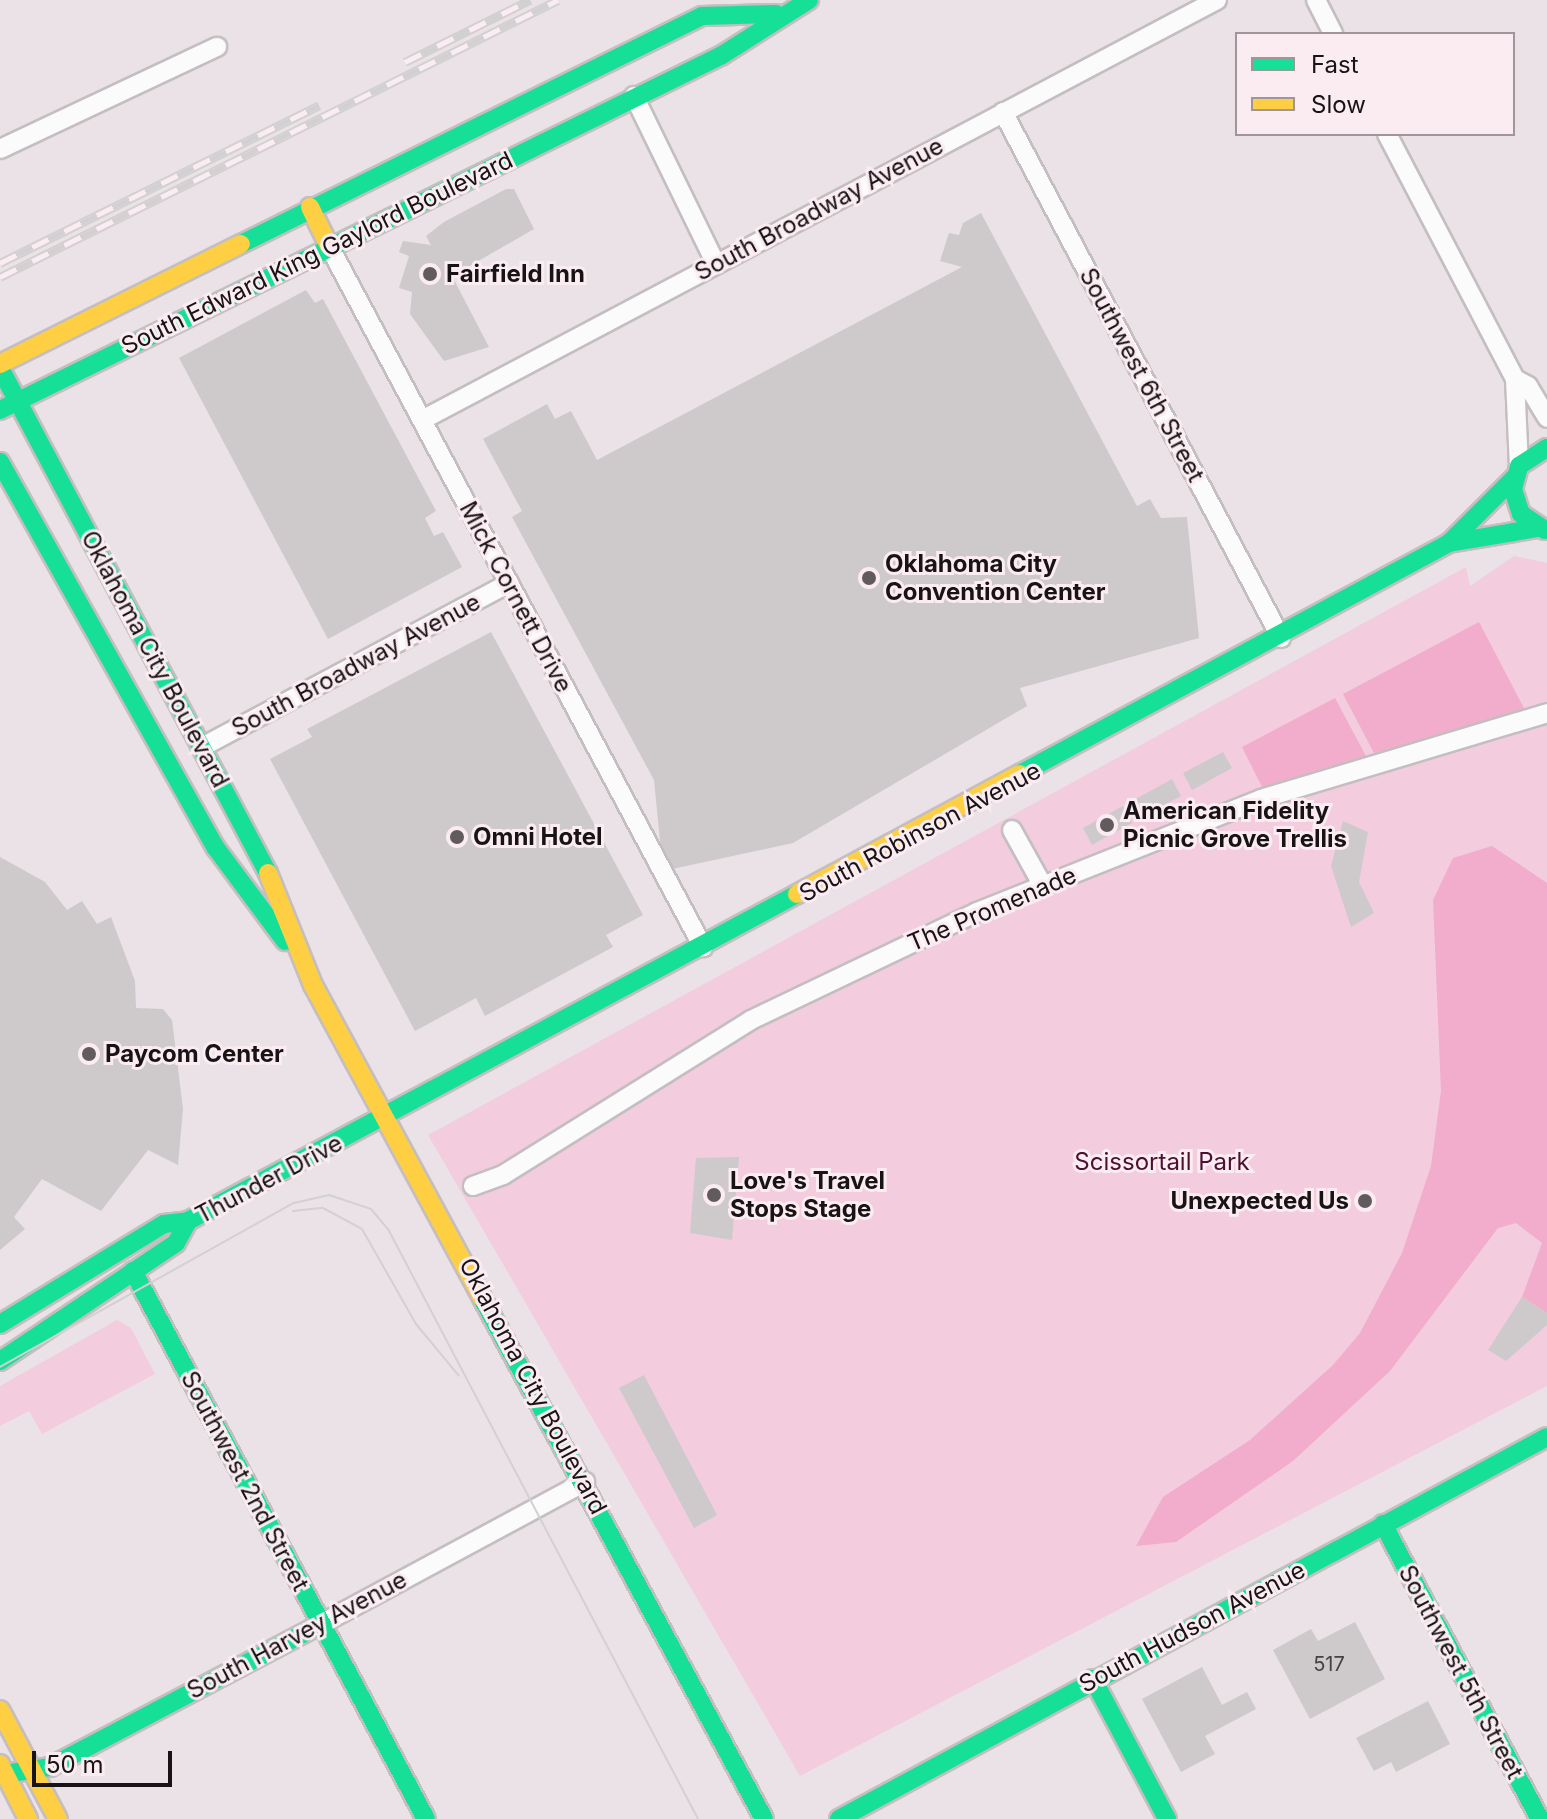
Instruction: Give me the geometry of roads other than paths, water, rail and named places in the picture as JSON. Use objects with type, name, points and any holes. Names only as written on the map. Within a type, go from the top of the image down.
[{"type":"main road","points":[[776,14],[809,0]]},
{"type":"main road","name":"South Edward King Gaylord Boulevard","points":[[0,366],[310,207],[575,75],[702,16],[776,14]]},
{"type":"main road","name":"South Edward King Gaylord Boulevard","points":[[0,410],[722,55],[776,14]]},
{"type":"main road","points":[[575,75],[634,96]]},
{"type":"main road","points":[[310,207],[329,246]]},
{"type":"main road","name":"Oklahoma City Boulevard","points":[[0,366],[270,877],[298,955]]},
{"type":"main road","name":"South Robinson Avenue","points":[[389,1115],[1281,638],[1449,543],[1517,472],[1547,448]]},
{"type":"main road","name":"Oklahoma City Boulevard","points":[[0,462],[216,848],[298,955],[389,1115],[764,1819]]},
{"type":"main road","points":[[1517,472],[1517,508],[1542,529]]},
{"type":"main road","name":"South Robinson Avenue","points":[[1449,543],[1542,529]]},
{"type":"main road","name":"Thunder Drive","points":[[0,1324],[164,1224],[188,1221],[389,1115]]},
{"type":"main road","name":"Thunder Drive","points":[[0,1361],[176,1243],[188,1221]]},
{"type":"main road","name":"Southwest 2nd Street","points":[[133,1271],[426,1819]]},
{"type":"main road","name":"South Hudson Avenue","points":[[839,1819],[1093,1679],[1547,1437]]},
{"type":"main road","name":"Southwest 5th Street","points":[[1383,1524],[1540,1819]]},
{"type":"main road","name":"South Harvey Avenue","points":[[2,1769],[32,1770],[321,1624]]},
{"type":"main road","points":[[1093,1679],[1167,1819]]},
{"type":"main road","points":[[0,1710],[58,1819]]},
{"type":"main road","points":[[2,1769],[28,1819]]},
{"type":"street","name":"South Broadway Avenue","points":[[422,420],[1217,0]]},
{"type":"street","points":[[1316,0],[1332,32]]},
{"type":"street","points":[[0,149],[217,47]]},
{"type":"street","points":[[634,96],[716,264]]},
{"type":"street","name":"Southwest 6th Street","points":[[1003,112],[1281,638]]},
{"type":"street","points":[[1388,136],[1515,379],[1517,472]]},
{"type":"street","name":"Mick Cornett Drive","points":[[329,246],[703,947]]},
{"type":"street","points":[[1515,379],[1528,386],[1547,418]]},
{"type":"street","name":"South Broadway Avenue","points":[[202,747],[509,583]]},
{"type":"street","name":"The Promenade","points":[[473,1186],[503,1175],[751,1020],[1043,886],[1276,794],[1547,713]]},
{"type":"street","points":[[1012,830],[1043,886]]},
{"type":"street","name":"South Harvey Avenue","points":[[321,1624],[585,1482]]},
{"type":"tram line","points":[[0,1367],[294,1203],[329,1195],[371,1209],[388,1229],[698,1819]]},
{"type":"tram line","points":[[293,1211],[323,1208],[362,1229],[416,1324],[459,1376]]},
{"type":"railway","points":[[405,62],[530,0]]},
{"type":"railway","points":[[0,277],[558,0]]},
{"type":"railway","points":[[0,263],[319,105]]},
{"type":"place","name":"Fairfield Inn","points":[[430,274]]},
{"type":"place","name":"Oklahoma City Convention Center","points":[[869,578]]},
{"type":"place","name":"American Fidelity Picnic Grove Trellis","points":[[1107,825]]},
{"type":"place","name":"Omni Hotel","points":[[457,837]]},
{"type":"place","name":"Paycom Center","points":[[89,1054]]},
{"type":"place","name":"Love's Travel Stops Stage","points":[[714,1195]]},
{"type":"place","name":"Unexpected Us","points":[[1365,1201]]},
{"type":"park label","name":"Scissortail Park","points":[[1162,1162]]}]
